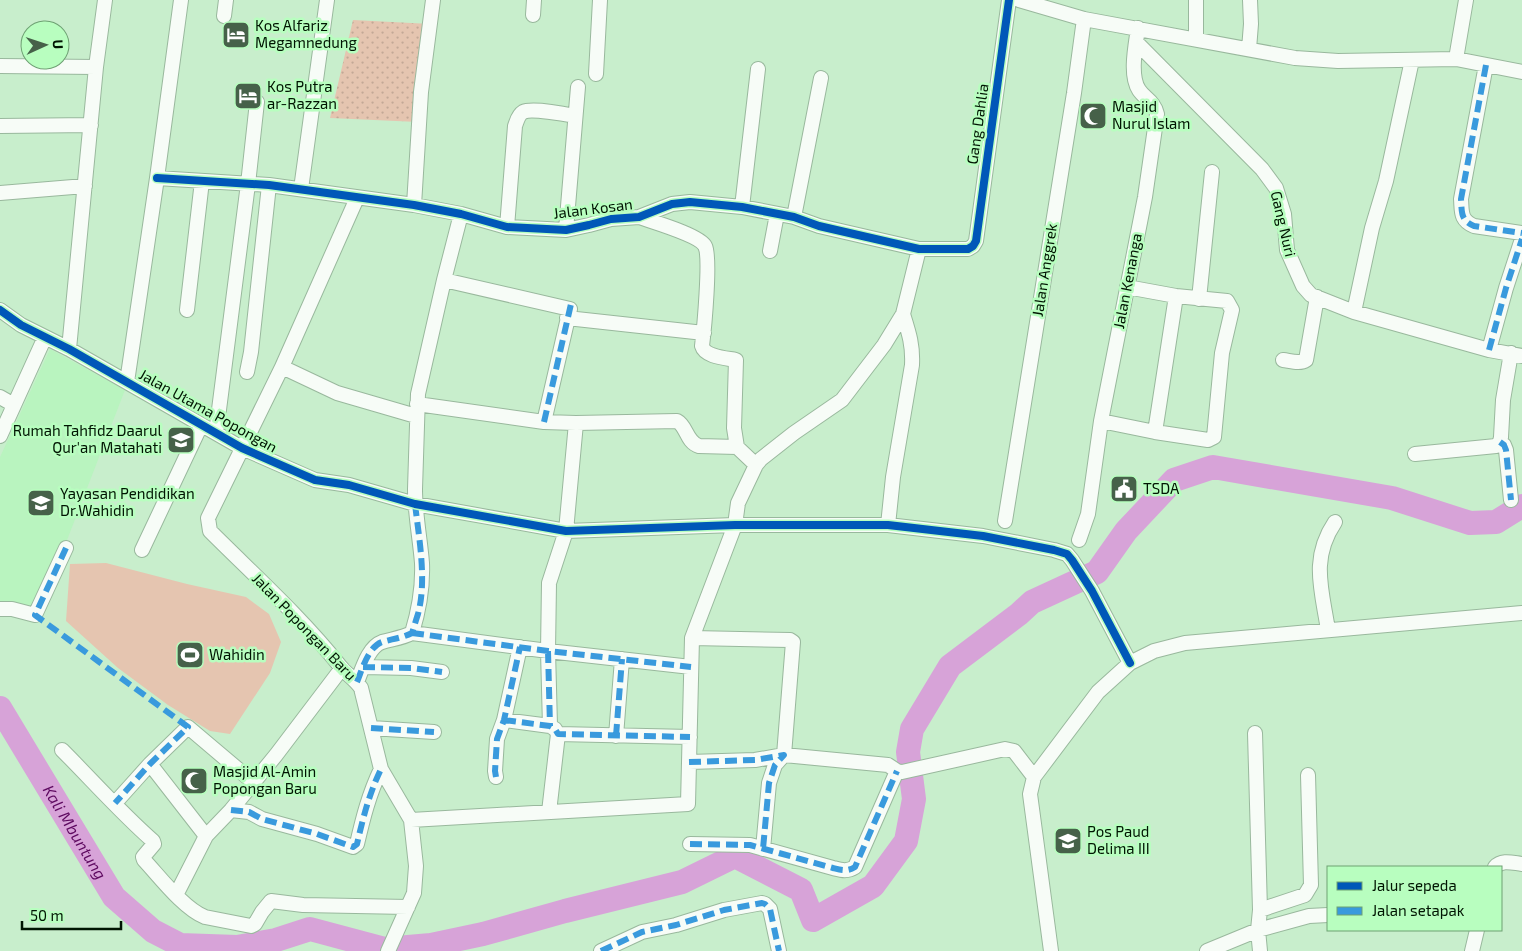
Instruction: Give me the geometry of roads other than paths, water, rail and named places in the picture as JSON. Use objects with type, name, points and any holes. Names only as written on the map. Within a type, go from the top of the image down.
[{"type":"street","points":[[69,349],[96,67],[105,0]]},
{"type":"street","points":[[127,382],[181,0]]},
{"type":"street","points":[[224,16],[226,0]]},
{"type":"street","points":[[302,189],[327,0]]},
{"type":"street","points":[[414,205],[421,92],[433,0]]},
{"type":"street","points":[[533,15],[534,0]]},
{"type":"street","points":[[596,74],[600,0]]},
{"type":"street","name":"Gang Dahlia","points":[[968,249],[976,241],[1009,0]]},
{"type":"street","points":[[1019,0],[1084,19],[1295,58],[1338,61],[1456,59],[1522,72]]},
{"type":"street","points":[[1196,0],[1196,39]]},
{"type":"street","points":[[1249,49],[1250,0]]},
{"type":"street","points":[[1456,59],[1466,0]]},
{"type":"street","name":"Jalan Anggrek","points":[[1005,521],[1084,19]]},
{"type":"street","name":"Jalan Kenanga","points":[[1079,540],[1088,514],[1101,422],[1145,197],[1157,114],[1156,107],[1138,89],[1134,75],[1138,28]]},
{"type":"street","name":"Gang Nuri","points":[[1136,43],[1262,169],[1276,188],[1284,214],[1287,250],[1303,286],[1311,295],[1354,312],[1489,350],[1516,354]]},
{"type":"street","points":[[1354,312],[1372,228],[1386,181],[1412,60]]},
{"type":"street","points":[[0,66],[96,67]]},
{"type":"street","points":[[1486,66],[1461,199],[1463,218],[1466,223],[1474,226],[1522,233]]},
{"type":"street","points":[[742,207],[758,69]]},
{"type":"street","points":[[794,217],[821,78]]},
{"type":"street","points":[[566,230],[578,87]]},
{"type":"street","points":[[216,434],[248,184],[256,102]]},
{"type":"street","points":[[507,227],[515,126],[518,118],[523,112],[530,110],[576,116]]},
{"type":"street","points":[[0,126],[91,125]]},
{"type":"street","points":[[1199,299],[1212,172]]},
{"type":"street","name":"Jalan Kosan","points":[[157,178],[302,189],[414,205],[461,214],[507,227],[566,230],[611,220],[639,217],[672,204],[690,202],[742,207],[794,217],[819,226],[919,249],[968,249]]},
{"type":"street","points":[[187,310],[202,181]]},
{"type":"street","points":[[247,372],[251,352],[268,185]]},
{"type":"street","points":[[0,193],[85,186]]},
{"type":"street","name":"Jalan Popongan Baru","points":[[358,198],[282,366],[208,518],[210,530],[310,631],[342,668],[357,682],[360,688],[381,769],[411,820],[416,866],[414,893],[388,951]]},
{"type":"street","points":[[412,633],[419,612],[422,582],[422,564],[415,504],[416,410],[444,280],[461,214]]},
{"type":"street","points":[[770,251],[777,214]]},
{"type":"street","points":[[639,217],[696,237],[705,246],[708,261],[702,346],[703,350],[707,353],[736,360],[734,428],[737,447],[756,465]]},
{"type":"street","points":[[1489,350],[1522,239]]},
{"type":"street","points":[[411,820],[688,804],[692,638],[735,525],[738,503],[756,465],[761,459],[794,433],[842,400],[884,345],[903,314],[919,249]]},
{"type":"street","points":[[444,280],[569,310],[704,333]]},
{"type":"street","points":[[1101,422],[1208,440],[1214,437],[1222,353],[1232,310],[1227,301],[1176,296],[1127,287]]},
{"type":"street","points":[[1155,432],[1176,296]]},
{"type":"street","points":[[1283,360],[1305,362],[1317,297]]},
{"type":"street","name":"Jalan Utama Popongan","points":[[0,310],[21,325],[69,349],[242,448],[314,480],[349,485],[415,504],[566,531],[735,525],[888,525],[983,536],[1054,550],[1066,554],[1072,560],[1092,591],[1130,663]]},
{"type":"street","points":[[544,422],[569,310]]},
{"type":"street","points":[[888,525],[893,477],[912,365],[913,349],[903,314]]},
{"type":"street","points":[[0,436],[45,337]]},
{"type":"street","points":[[1415,454],[1496,446],[1500,442],[1503,400],[1516,354]]},
{"type":"street","points":[[282,366],[337,393],[416,410],[466,410],[544,422],[677,421],[681,423],[687,436],[698,446],[737,447]]},
{"type":"street","points":[[0,397],[14,405]]},
{"type":"street","points":[[548,812],[554,730],[548,651],[550,583],[566,531],[576,423]]},
{"type":"street","points":[[142,550],[201,425]]},
{"type":"street","points":[[1500,442],[1506,450],[1511,500]]},
{"type":"street","points":[[1328,630],[1319,565],[1321,551],[1335,522]]},
{"type":"street","points":[[0,609],[12,609],[35,615],[66,548]]},
{"type":"street","points":[[1051,951],[1030,794],[1034,777],[1098,692],[1130,663],[1154,651],[1185,643],[1522,613]]},
{"type":"street","points":[[357,682],[372,650],[380,643],[403,638],[412,633],[692,667]]},
{"type":"street","points":[[692,638],[790,640],[793,642],[784,756],[775,765],[769,783],[763,849]]},
{"type":"street","points":[[496,777],[494,771],[497,739],[504,720],[520,647]]},
{"type":"street","points":[[616,736],[622,659]]},
{"type":"street","points":[[363,667],[411,668],[442,672]]},
{"type":"street","points":[[176,895],[206,836],[231,810],[282,748],[342,668]]},
{"type":"street","points":[[504,720],[554,730],[616,736],[690,737]]},
{"type":"street","points":[[115,804],[150,764],[188,727],[253,782]]},
{"type":"street","points":[[371,728],[434,732]]},
{"type":"street","points":[[1255,732],[1260,910],[1258,930],[1260,951]]},
{"type":"street","points":[[689,762],[755,760],[784,756],[888,765],[900,771],[1005,749],[1014,751],[1034,777]]},
{"type":"street","points":[[62,750],[132,823],[153,841],[154,844],[143,858],[176,895],[198,914],[251,926],[255,924],[271,901],[303,905],[408,907]]},
{"type":"street","points":[[150,764],[206,836]]},
{"type":"street","points":[[231,810],[249,812],[262,819],[317,834],[350,846],[356,846],[372,787],[381,769]]},
{"type":"street","points":[[690,844],[742,844],[846,871],[851,870],[855,867],[900,771]]},
{"type":"street","points":[[1260,910],[1305,895],[1311,886],[1308,775]]},
{"type":"street","points":[[1496,866],[1505,862],[1522,864]]},
{"type":"street","points":[[600,951],[642,932],[676,925],[724,910],[762,903],[770,910],[779,951]]},
{"type":"street","points":[[1207,951],[1258,930],[1309,916],[1327,916]]},
{"type":"street","points":[[1472,951],[1477,931]]},
{"type":"waterway","name":"Kali Mbuntung","points":[[0,708],[114,897],[153,931],[180,945],[237,947],[276,940],[310,929],[385,949],[431,945],[483,934],[565,911],[682,882],[735,856],[801,890],[813,920],[873,886],[906,841],[914,799],[908,752],[912,729],[950,666],[1032,602],[1097,572],[1126,531],[1174,480],[1213,467],[1392,498],[1470,523],[1496,522],[1522,506]]},
{"type":"place","name":"Kos Alfariz Megamnedung","points":[[236,35]]},
{"type":"place","name":"Kos Putra ar-Razzan","points":[[248,96]]},
{"type":"place","name":"Masjid Nurul Islam","points":[[1093,116]]},
{"type":"place","name":"Rumah Tahfidz Daarul Qur'an Matahati","points":[[181,440]]},
{"type":"place","name":"TSDA","points":[[1124,489]]},
{"type":"place","name":"Yayasan Pendidikan Dr.Wahidin","points":[[41,503]]},
{"type":"place","name":"Wahidin","points":[[190,655]]},
{"type":"place","name":"Masjid Al-Amin Popongan Baru","points":[[194,781]]},
{"type":"place","name":"Pos Paud Delima III","points":[[1068,841]]}]
